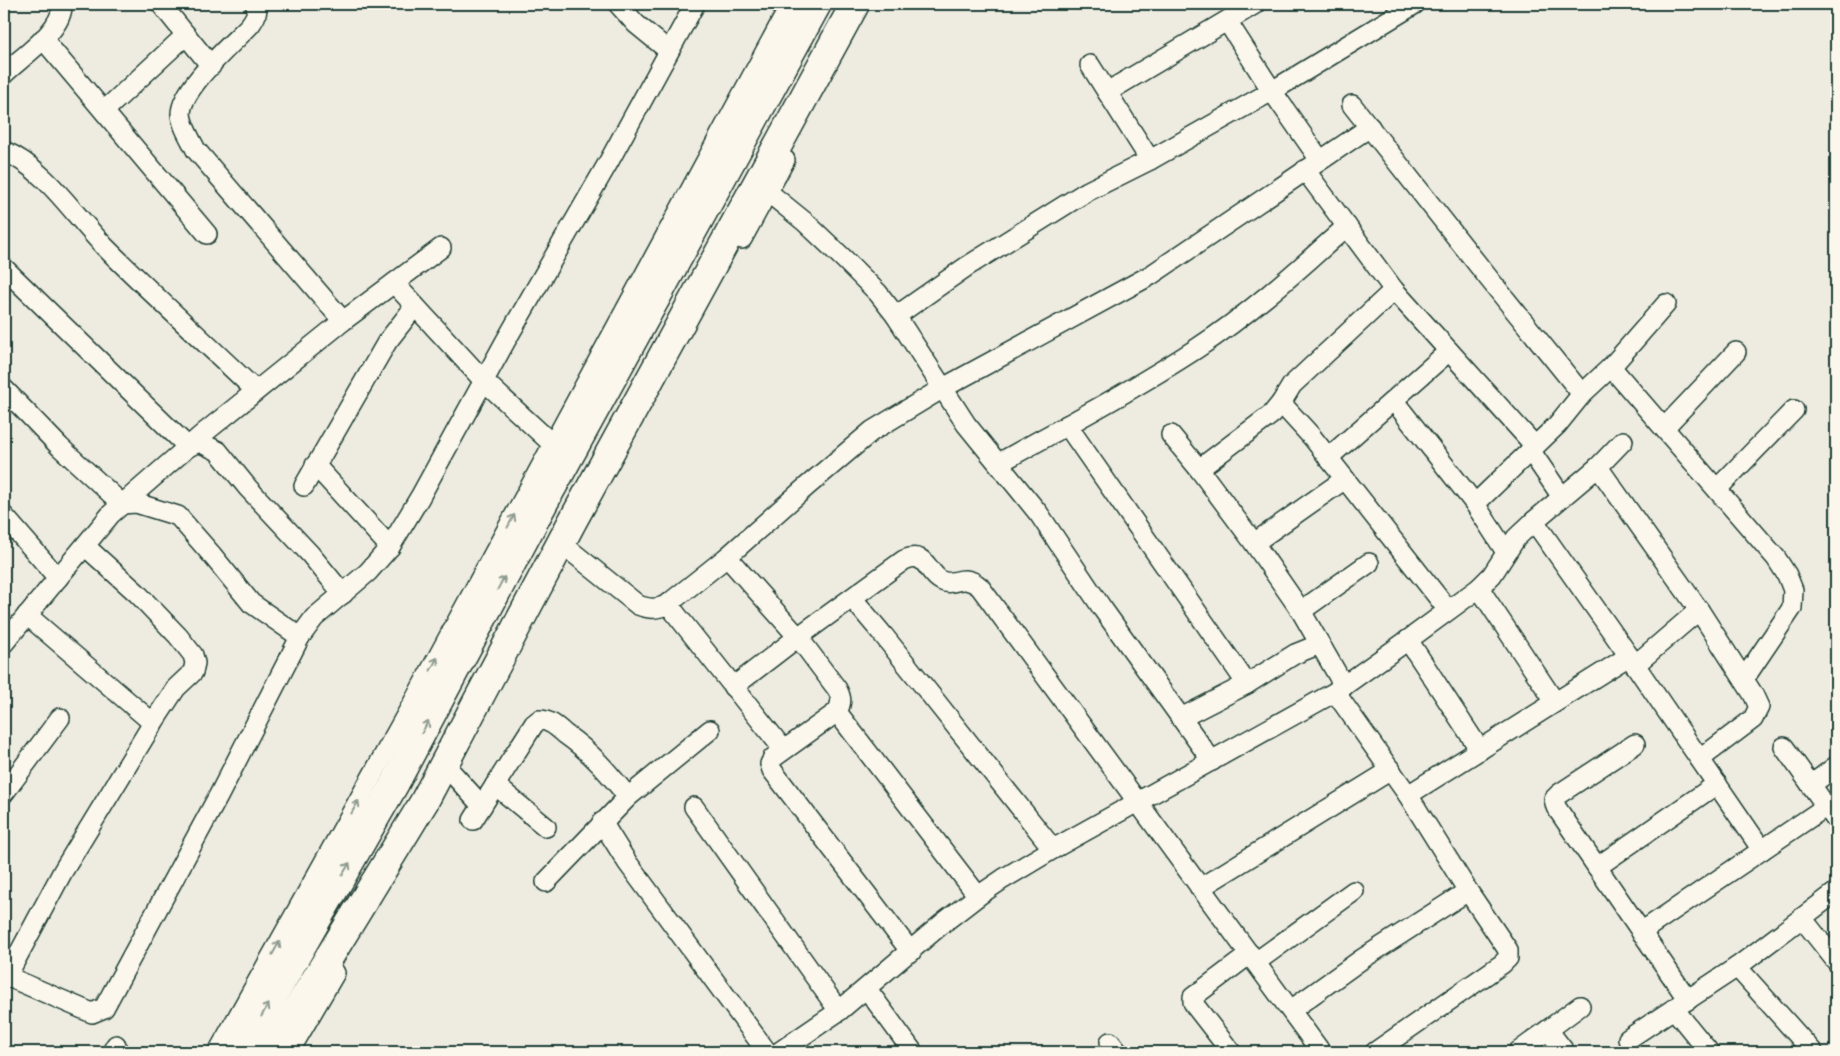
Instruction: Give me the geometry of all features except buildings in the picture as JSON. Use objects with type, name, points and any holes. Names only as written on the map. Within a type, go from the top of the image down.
[{"type":"highway","points":[[241,1052],[395,783],[560,452],[816,4]]},
{"type":"highway","points":[[271,1052],[424,802],[448,768],[565,547],[763,188],[855,4]]},
{"type":"street","points":[[6,67],[43,39],[57,22],[62,4]]},
{"type":"street","points":[[161,4],[211,66]]},
{"type":"street","points":[[254,4],[257,15],[250,25],[195,82],[185,98],[181,113],[183,124],[196,150],[343,321]]},
{"type":"street","points":[[618,4],[636,24],[669,51]]},
{"type":"street","points":[[85,546],[137,593],[178,636],[193,655],[195,663],[193,672],[176,688],[152,723],[62,871],[5,976],[92,1012],[104,1008],[219,795],[300,637],[314,618],[368,572],[390,547],[420,497],[695,4]]},
{"type":"street","points":[[218,1052],[414,701],[560,452],[791,4]]},
{"type":"street","points":[[868,4],[763,188],[805,222],[878,293],[896,316],[966,424],[1039,514],[1102,608],[1212,761]]},
{"type":"street","points":[[1107,92],[1255,4]]},
{"type":"street","points":[[896,316],[966,267],[1086,192],[1150,160],[1272,91],[1415,4]]},
{"type":"street","points":[[1227,21],[1272,91],[1347,226],[1394,290],[1450,351],[1532,448],[1562,497]]},
{"type":"street","points":[[104,111],[186,35]]},
{"type":"street","points":[[43,39],[207,234]]},
{"type":"street","points":[[1090,65],[1150,160]]},
{"type":"street","points":[[1352,105],[1582,394]]},
{"type":"street","points":[[565,547],[638,604],[649,609],[658,609],[668,604],[727,557],[806,486],[872,431],[943,388],[1151,275],[1370,127]]},
{"type":"street","points":[[4,151],[13,154],[36,171],[104,246],[256,391]]},
{"type":"street","points":[[999,463],[1197,348],[1246,313],[1347,226]]},
{"type":"street","points":[[4,643],[111,514],[122,504],[188,447],[343,321],[441,248]]},
{"type":"street","points":[[4,268],[188,447]]},
{"type":"street","points":[[394,283],[484,381],[560,452]]},
{"type":"street","points":[[1199,469],[1272,414],[1292,384],[1394,290]]},
{"type":"street","points":[[1475,504],[1557,426],[1582,394],[1612,367],[1666,304]]},
{"type":"street","points":[[304,486],[387,342],[416,306]]},
{"type":"street","points":[[1328,458],[1450,351]]},
{"type":"street","points":[[1664,428],[1736,352]]},
{"type":"street","points":[[1612,367],[1776,558],[1787,575],[1793,590],[1792,608],[1744,679]]},
{"type":"street","points":[[4,389],[60,447],[122,504],[136,503],[178,516],[252,603],[300,637]]},
{"type":"street","points":[[1394,401],[1475,504],[1506,552]]},
{"type":"street","points":[[1281,403],[1294,415],[1345,478],[1448,610]]},
{"type":"street","points":[[1716,489],[1794,410]]},
{"type":"street","points":[[1067,425],[1247,684]]},
{"type":"street","points":[[1171,434],[1254,543],[1301,612],[1320,644],[1339,689],[1468,891],[1508,950],[1508,958],[1502,964],[1375,1052]]},
{"type":"street","points":[[779,1052],[839,1011],[978,896],[1053,848],[1339,689],[1408,640],[1479,588],[1492,575],[1516,538],[1598,467],[1623,441]]},
{"type":"street","points":[[188,447],[200,442],[218,451],[248,488],[310,554],[343,594]]},
{"type":"street","points":[[315,465],[390,547]]},
{"type":"street","points":[[1598,467],[1699,610],[1754,694],[1759,707],[1754,719],[1700,759]]},
{"type":"street","points":[[1254,543],[1345,478]]},
{"type":"street","points":[[4,516],[58,578]]},
{"type":"street","points":[[1534,521],[1762,850]]},
{"type":"street","points":[[733,687],[798,637],[853,599],[904,560],[913,556],[919,557],[942,581],[966,580],[974,582],[980,587],[1321,1052]]},
{"type":"street","points":[[727,557],[798,637],[842,697],[837,712],[773,758],[770,764],[772,770],[911,952]]},
{"type":"street","points":[[1301,612],[1369,563]]},
{"type":"street","points":[[1479,588],[1555,702]]},
{"type":"street","points":[[853,599],[1053,848]]},
{"type":"street","points":[[668,604],[783,750]]},
{"type":"street","points":[[1408,795],[1555,702],[1632,660],[1699,610]]},
{"type":"street","points":[[27,615],[152,723]]},
{"type":"street","points":[[1408,640],[1480,750]]},
{"type":"street","points":[[1181,718],[1247,684],[1295,654],[1320,644]]},
{"type":"street","points":[[837,712],[978,896]]},
{"type":"street","points":[[4,793],[60,718]]},
{"type":"street","points":[[289,1052],[448,768],[478,813],[534,724],[539,720],[547,720],[591,754],[628,797]]},
{"type":"street","points":[[546,882],[628,797],[710,730]]},
{"type":"street","points":[[1635,744],[1554,799],[1556,807],[1641,932],[1709,1052]]},
{"type":"street","points":[[1641,932],[1762,850],[1831,813],[1784,747]]},
{"type":"street","points":[[1811,784],[1836,766]]},
{"type":"street","points":[[1200,888],[1391,770]]},
{"type":"street","points":[[1597,867],[1717,784]]},
{"type":"street","points":[[495,785],[546,827]]},
{"type":"street","points":[[694,807],[839,1011]]},
{"type":"street","points":[[602,822],[626,862],[767,1052]]},
{"type":"street","points":[[1225,1050],[1196,1007],[1193,997],[1354,891]]},
{"type":"street","points":[[1291,1010],[1362,959],[1468,891]]},
{"type":"street","points":[[1628,1039],[1737,967],[1836,892]]},
{"type":"street","points":[[1802,918],[1836,961]]},
{"type":"street","points":[[1737,967],[1813,1052]]},
{"type":"street","points":[[867,989],[913,1052]]},
{"type":"street","points":[[1518,1052],[1580,1006]]},
{"type":"street","points":[[1548,1030],[1565,1052]]}]
